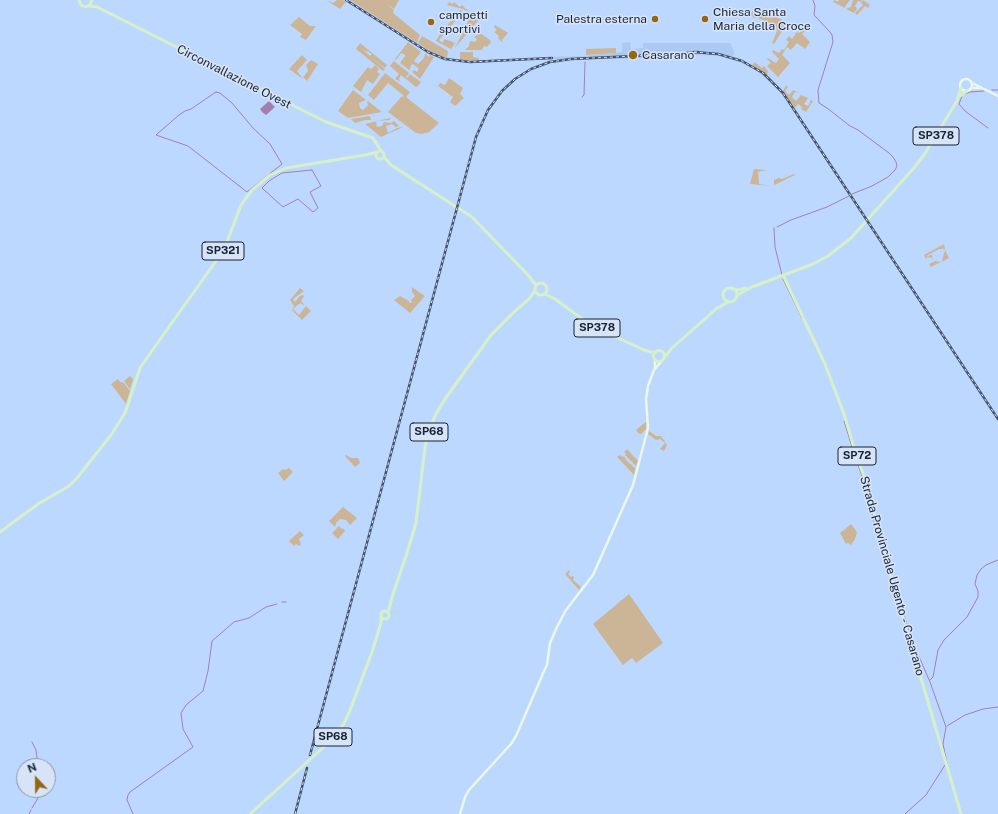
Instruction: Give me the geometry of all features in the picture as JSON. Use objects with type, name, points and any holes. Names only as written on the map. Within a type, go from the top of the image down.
[{"type":"main road","name":"Circonvallazione Ovest","points":[[79,1],[83,6],[97,7],[326,122],[373,138],[379,151]]},
{"type":"main road","points":[[89,6],[92,1],[97,7]]},
{"type":"main road","points":[[967,91],[961,88],[961,83],[963,80],[968,80],[998,96]]},
{"type":"main road","points":[[971,82],[971,88],[987,90]]},
{"type":"main road","name":"SP378","points":[[716,309],[728,302],[734,301],[737,295],[752,287],[801,268],[828,256],[840,248],[865,224],[914,169],[956,101],[961,88]]},
{"type":"main road","name":"SP378","points":[[956,101],[964,92],[971,88]]},
{"type":"main road","points":[[378,158],[376,154],[379,151]]},
{"type":"main road","name":"SP378","points":[[379,151],[384,153],[384,157],[391,165]]},
{"type":"main road","name":"SP321","points":[[0,532],[38,504],[69,486],[111,435],[125,413],[140,368],[221,254],[227,242],[238,210],[252,190],[270,175],[286,168],[365,155],[379,151]]},
{"type":"main road","points":[[365,155],[378,158],[384,157]]},
{"type":"main road","name":"SP378","points":[[378,158],[408,175],[462,210],[482,227],[536,285]]},
{"type":"main road","name":"SP378","points":[[528,275],[540,283],[546,284],[547,289],[555,299]]},
{"type":"main road","name":"Strada Provinciale Ugento - Casarano","points":[[783,275],[825,364],[844,414],[855,452],[869,491],[878,532],[961,814]]},
{"type":"main road","points":[[539,294],[535,291],[536,285],[540,283]]},
{"type":"main road","name":"SP378","points":[[644,350],[661,362],[672,348],[716,309],[723,301],[723,293],[726,290],[730,288],[738,290],[752,287]]},
{"type":"main road","points":[[545,294],[547,289]]},
{"type":"main road","points":[[734,289],[737,295]]},
{"type":"main road","name":"SP68","points":[[378,634],[387,618],[393,594],[416,524],[425,447],[429,430],[436,414],[491,335],[529,299],[535,291]]},
{"type":"main road","name":"SP378","points":[[539,294],[545,294],[555,299],[588,323],[644,350],[651,352],[662,352],[672,348]]},
{"type":"main road","name":"SP68","points":[[529,299],[539,294]]},
{"type":"main road","points":[[723,298],[728,302]]},
{"type":"main road","points":[[654,370],[654,358],[656,352]]},
{"type":"main road","points":[[662,352],[664,354],[664,358]]},
{"type":"main road","points":[[460,814],[465,797],[469,790],[511,744],[516,736],[548,663],[550,643],[557,627],[566,610],[594,575],[633,485],[648,432],[646,395],[654,370],[661,362]]},
{"type":"main road","name":"SP68","points":[[250,814],[327,744],[343,725],[359,688],[378,634],[381,623],[381,614],[393,594]]},
{"type":"main road","points":[[383,611],[387,611],[388,613]]},
{"type":"main road","points":[[381,616],[383,619],[387,618]]},
{"type":"shaded area","points":[[326,0],[333,3],[337,0],[343,0],[346,2],[340,9]]},
{"type":"shaded area","points":[[350,0],[399,0],[394,9],[387,4],[394,10],[393,13],[420,35],[417,43]]},
{"type":"shaded area","points":[[834,0],[838,2],[839,0],[850,0],[845,8],[833,2]]},
{"type":"shaded area","points":[[853,0],[862,0],[861,2],[858,1],[855,6],[857,9],[854,13],[846,9],[851,7]]},
{"type":"shaded area","points":[[863,0],[870,5],[868,8],[865,6],[857,15],[855,13],[863,5],[861,3]]},
{"type":"shaded area","points":[[449,2],[453,4],[454,2],[460,7],[462,5],[470,13],[469,16],[463,12],[439,40],[442,43],[445,39],[455,43],[451,49],[436,41],[460,10],[467,14],[468,12],[463,9],[447,5]]},
{"type":"shaded area","points":[[761,8],[771,18],[775,16],[787,23],[774,44],[772,43],[777,31],[776,26],[756,17],[754,18],[749,13]]},
{"type":"shaded area","points":[[473,11],[482,16],[454,49],[458,42]]},
{"type":"shaded area","points":[[299,17],[310,26],[316,26],[306,40],[300,37],[302,34],[290,25]]},
{"type":"shaded area","points":[[495,25],[508,33],[502,40],[503,43],[498,38],[499,36],[494,32],[497,30],[494,27]]},
{"type":"shaded area","points":[[803,29],[805,31],[802,34],[810,42],[805,49],[797,43],[791,50],[787,47],[782,55],[790,63],[778,77],[767,66],[771,63],[767,59],[768,58],[776,63],[779,59],[772,52],[773,50],[779,53],[782,49],[784,50],[789,42],[786,40],[789,36],[792,39],[797,32],[799,33]]},
{"type":"shaded area","points":[[480,33],[490,40],[490,44],[487,47],[484,46],[482,50],[465,50],[469,46],[470,41],[475,42],[477,39],[474,37]]},
{"type":"shaded area","points":[[422,36],[448,51],[447,58],[429,51],[418,43]]},
{"type":"shaded area","points":[[408,42],[421,52],[414,61],[418,64],[424,58],[425,53],[429,57],[430,56],[428,54],[434,57],[420,79],[412,72],[414,70],[417,72],[419,69],[413,64],[410,66],[411,67],[409,70],[400,63],[405,55],[401,53],[396,60],[395,59]]},
{"type":"shaded area","points":[[630,42],[631,49],[643,48],[643,43],[730,43],[734,54],[732,58],[700,55],[623,59],[585,59],[557,61],[547,64],[547,62],[559,59],[547,59],[547,57],[584,56],[622,52],[622,43]]},
{"type":"shaded area","points":[[360,43],[387,65],[385,68],[372,57],[385,69],[383,71],[356,49]],"holes":[[[361,48],[372,54],[370,56]]]},
{"type":"shaded area","points":[[616,48],[616,53],[586,55],[586,49]]},
{"type":"shaded area","points":[[460,52],[473,52],[473,57],[479,58],[479,60],[460,60]]},
{"type":"shaded area","points":[[302,55],[307,60],[297,71],[303,79],[289,69]]},
{"type":"shaded area","points":[[735,57],[743,60],[767,75],[766,78],[752,68],[734,59]]},
{"type":"shaded area","points":[[311,60],[318,64],[307,81],[303,77],[308,71],[306,65]]},
{"type":"shaded area","points":[[394,61],[409,73],[406,77],[407,78],[410,74],[421,82],[418,86],[416,87],[401,75],[399,79],[401,82],[395,79],[399,74],[390,66]]},
{"type":"shaded area","points":[[755,62],[762,68],[764,66],[768,71],[767,75],[752,65]]},
{"type":"shaded area","points":[[375,65],[379,69],[377,72],[380,74],[373,84],[367,80],[361,92],[353,86],[368,67],[371,69]]},
{"type":"shaded area","points":[[385,73],[410,92],[406,97],[439,123],[429,132],[422,134],[416,133],[388,112],[402,96],[404,96],[388,83],[374,100],[368,95]]},
{"type":"shaded area","points":[[449,78],[463,88],[460,94],[464,98],[455,106],[450,102],[453,97],[438,86],[440,83],[445,85]]},
{"type":"shaded area","points":[[786,85],[788,87],[785,91],[789,95],[793,90],[800,93],[795,92],[792,97],[796,101],[801,95],[808,98],[804,104],[808,106],[810,100],[813,101],[806,112],[801,109],[802,107],[798,104],[795,108],[783,91]]},
{"type":"shaded area","points":[[353,90],[366,100],[359,103],[360,108],[363,110],[368,105],[368,101],[382,112],[348,118],[338,111]]},
{"type":"shaded area","points":[[269,101],[275,107],[266,115],[260,109]]},
{"type":"shaded area","points":[[370,116],[371,120],[355,123],[351,119]]},
{"type":"shaded area","points":[[390,118],[391,119],[389,120],[378,121]]},
{"type":"shaded area","points":[[376,121],[377,127],[382,126],[384,122],[391,123],[394,121],[399,126],[396,127],[392,124],[386,126],[388,133],[397,128],[403,127],[381,137],[365,124]]},
{"type":"shaded area","points":[[754,169],[767,170],[758,172],[759,184],[772,186],[750,184]]},
{"type":"shaded area","points":[[794,174],[795,175],[774,185],[774,180],[779,178],[782,179]]},
{"type":"shaded area","points":[[944,244],[944,250],[942,247],[942,249],[939,249],[926,256],[932,255],[933,260],[928,256],[926,259],[924,255]]},
{"type":"shaded area","points":[[945,250],[949,258],[941,262],[942,261]]},
{"type":"shaded area","points":[[935,261],[941,262],[931,267],[929,264]]},
{"type":"shaded area","points":[[412,287],[425,296],[410,313],[394,300],[400,296],[412,303],[411,300],[415,296],[412,292]]},
{"type":"shaded area","points":[[300,288],[304,291],[293,299],[295,302],[300,296],[303,295],[304,296],[301,301],[304,304],[303,305],[300,303],[293,309],[299,315],[306,306],[311,311],[302,320],[292,310],[294,306],[290,300]]},
{"type":"shaded area","points":[[130,376],[133,379],[130,389],[124,381]]},
{"type":"shaded area","points":[[118,379],[120,382],[124,383],[130,391],[126,404],[111,384]]},
{"type":"shaded area","points":[[647,421],[646,429],[641,434],[638,433],[636,430]]},
{"type":"shaded area","points":[[649,431],[656,436],[661,436],[667,445],[664,451],[660,449],[665,443],[660,439],[656,440],[648,434]]},
{"type":"shaded area","points":[[627,449],[638,461],[636,466],[625,455],[626,454],[624,452]]},
{"type":"shaded area","points":[[346,455],[351,458],[358,458],[360,463],[355,467],[345,456]]},
{"type":"shaded area","points":[[620,455],[623,457],[624,456],[626,460],[635,468],[634,475],[617,457]]},
{"type":"shaded area","points":[[289,468],[293,472],[284,481],[278,473],[283,469],[285,470]]},
{"type":"shaded area","points":[[343,507],[357,518],[350,525],[346,520],[340,519],[336,523],[335,527],[329,521]]},
{"type":"shaded area","points":[[851,524],[857,532],[851,545],[848,543],[846,544],[840,533]]},
{"type":"shaded area","points":[[339,526],[345,531],[338,539],[332,533]]},
{"type":"shaded area","points":[[300,531],[304,535],[299,539],[301,544],[299,546],[296,544],[294,546],[289,541]]},
{"type":"shaded area","points":[[569,570],[570,572],[568,574],[571,577],[574,577],[573,580],[581,587],[579,590],[565,574]]},
{"type":"shaded area","points":[[629,594],[663,643],[636,663],[632,658],[623,665],[593,624]]},
{"type":"waterway","points":[[813,0],[815,6],[814,15],[830,32],[833,42],[818,90],[819,103],[889,153],[893,157],[897,166],[888,177],[872,186],[852,194]]},
{"type":"waterway","points":[[582,97],[584,95],[585,62]]},
{"type":"waterway","points":[[992,90],[998,90]]},
{"type":"waterway","points":[[965,94],[984,91]]},
{"type":"waterway","points":[[216,92],[220,93],[232,103],[253,128],[270,144],[282,164],[247,192],[188,146],[156,135],[179,115],[191,109],[216,92]]},
{"type":"waterway","points":[[962,96],[959,104],[965,111],[988,128]]},
{"type":"waterway","points":[[312,170],[321,186],[310,192],[318,208],[313,212],[298,199],[283,207],[262,188],[269,181],[282,173],[312,170]]},
{"type":"waterway","points":[[777,227],[791,220],[827,207],[849,196]]},
{"type":"waterway","points":[[774,228],[775,247],[782,275]]},
{"type":"waterway","points":[[783,279],[802,318]]},
{"type":"waterway","points":[[844,421],[868,494]]},
{"type":"waterway","points":[[870,501],[877,535]]},
{"type":"waterway","points":[[930,680],[933,677],[938,650],[944,640],[967,617],[978,597],[978,591],[975,584],[977,575],[986,565],[998,560]]},
{"type":"waterway","points":[[894,581],[911,638],[930,682],[946,727],[943,744],[947,763]]},
{"type":"waterway","points":[[133,814],[127,800],[130,792],[193,747],[183,729],[181,713],[186,705],[203,691],[208,671],[212,641],[234,622],[249,618],[266,607],[277,604]]},
{"type":"waterway","points":[[947,726],[965,715],[983,709],[998,707]]},
{"type":"waterway","points":[[32,742],[36,750],[37,758]]},
{"type":"waterway","points":[[905,814],[926,795],[945,765]]},
{"type":"waterway","points":[[32,808],[38,798]]},
{"type":"waterway","points":[[29,814],[31,810]]},
{"type":"railway","points":[[346,0],[428,52],[445,59],[470,62],[552,58]]},
{"type":"railway","points":[[694,52],[718,54],[742,61],[763,73],[783,93],[998,419]]},
{"type":"railway","points":[[310,755],[476,137],[488,110],[502,91],[515,79],[531,69],[550,62],[571,59],[698,52]]},
{"type":"railway","points":[[295,814],[307,768]]},
{"type":"place","name":"Palestra esterna","points":[[655,19]]},
{"type":"place","name":"Chiesa Santa Maria della Croce","points":[[705,19]]},
{"type":"place","name":"campetti sportivi","points":[[431,22]]},
{"type":"place","name":"Casarano","points":[[633,55]]}]
